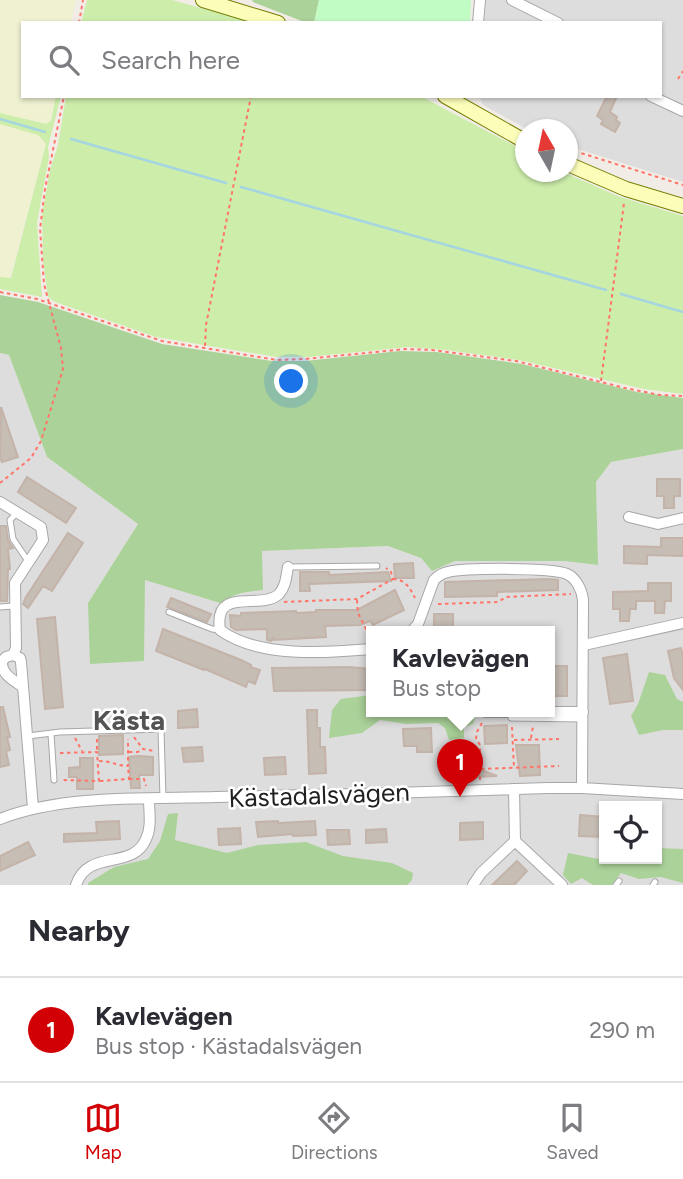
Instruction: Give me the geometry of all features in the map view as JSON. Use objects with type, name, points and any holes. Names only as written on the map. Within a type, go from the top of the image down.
[{"type":"main road","points":[[203,0],[248,6],[274,21]]},
{"type":"main road","points":[[452,98],[471,103],[515,134]]},
{"type":"main road","points":[[578,168],[626,189],[683,206]]},
{"type":"street","points":[[478,21],[480,0]]},
{"type":"street","points":[[512,0],[554,21]]},
{"type":"street","points":[[655,98],[683,111]]},
{"type":"street","points":[[0,503],[41,527],[43,534],[43,540],[15,583],[16,648],[13,655]]},
{"type":"street","points":[[629,517],[658,524],[683,518]]},
{"type":"street","points":[[288,567],[285,584],[275,596],[265,600],[232,603],[223,609],[220,630],[228,636],[271,651],[366,649]]},
{"type":"street","points":[[416,626],[434,580],[450,571],[556,570],[570,575],[582,594],[582,788]]},
{"type":"street","points":[[584,645],[683,622]]},
{"type":"street","points":[[23,687],[4,673],[2,661],[6,657],[13,655],[20,658],[21,662],[33,808]]},
{"type":"street","points":[[555,715],[583,715]]},
{"type":"street","name":"Kästadalsvägen","points":[[0,819],[33,808],[62,803],[149,799],[582,788],[683,794]]},
{"type":"street","points":[[514,789],[515,841],[562,885]]},
{"type":"street","points":[[76,885],[80,874],[88,867],[135,853],[142,846],[150,826],[149,799]]},
{"type":"street","points":[[473,885],[481,873],[515,841]]},
{"type":"lane","points":[[17,513],[10,520],[13,540],[29,562]]},
{"type":"lane","points":[[288,567],[377,566]]},
{"type":"lane","points":[[0,607],[15,606]]},
{"type":"lane","points":[[169,612],[220,630]]},
{"type":"lane","points":[[555,717],[583,715]]},
{"type":"lane","points":[[511,719],[550,717]]},
{"type":"lane","points":[[27,736],[72,731],[161,729],[163,799]]},
{"type":"lane","points":[[51,734],[54,780]]},
{"type":"path","points":[[79,21],[83,0]]},
{"type":"path","points":[[678,79],[683,71]]},
{"type":"path","points":[[0,483],[22,466],[35,451],[49,420],[62,376],[61,348],[48,303],[41,261],[40,222],[64,98]]},
{"type":"path","points":[[205,347],[206,325],[251,98]]},
{"type":"path","points":[[578,152],[683,185]]},
{"type":"path","points":[[601,382],[626,189]]},
{"type":"path","points":[[0,292],[48,303],[162,341],[277,360],[406,349],[432,350],[518,362],[660,395],[683,396]]},
{"type":"path","points":[[377,566],[391,572],[393,579]]},
{"type":"path","points":[[275,596],[283,602],[357,599],[393,579],[403,581],[411,588],[419,604],[498,602],[506,597],[582,594]]},
{"type":"path","points":[[357,599],[358,613],[366,629]]},
{"type":"path","points":[[480,784],[477,732],[486,717]]},
{"type":"path","points":[[530,739],[534,718]]},
{"type":"path","points":[[511,719],[514,768]]},
{"type":"path","points":[[54,780],[129,779],[127,737],[131,730],[143,749],[162,751]]},
{"type":"path","points":[[72,731],[82,751]]},
{"type":"path","points":[[97,731],[99,780]]},
{"type":"path","points":[[513,740],[559,739]]},
{"type":"path","points":[[128,752],[143,749]]},
{"type":"path","points":[[52,752],[97,752]]},
{"type":"path","points":[[98,761],[111,761],[128,766]]},
{"type":"path","points":[[480,769],[559,766]]},
{"type":"shaded area","points":[[486,0],[683,0],[683,182],[578,149],[578,119],[515,119],[515,122],[483,105],[480,98],[662,98],[662,21],[484,21]]},
{"type":"shaded area","points":[[0,353],[9,355],[47,457],[138,524],[88,603],[144,579],[220,603],[231,596],[263,589],[261,551],[388,546],[421,558],[432,571],[455,561],[564,561],[597,565],[596,482],[611,462],[683,449],[683,885],[0,885]]},
{"type":"green space","points":[[0,0],[76,0],[71,21],[21,21],[21,98],[56,98],[10,279],[0,277]]},
{"type":"green space","points":[[87,0],[172,0],[247,21],[82,21]]},
{"type":"green space","points":[[252,0],[319,0],[314,21],[302,21]]},
{"type":"green space","points":[[319,0],[471,0],[470,21],[314,21]]},
{"type":"green space","points":[[56,98],[60,98],[48,147],[49,157],[37,223],[42,297],[0,289],[0,277],[11,278],[46,144],[38,135],[0,124],[0,113],[46,124],[51,121]]},
{"type":"green space","points":[[66,98],[424,98],[515,146],[515,182],[578,182],[578,179],[620,197],[683,216],[683,394],[644,389],[519,360],[446,350],[408,347],[308,357],[276,357],[156,337],[55,302],[48,297],[43,261],[42,214],[50,170],[58,145]]},
{"type":"green space","points":[[0,295],[38,302],[162,344],[272,361],[305,361],[400,351],[437,352],[522,364],[637,392],[683,398],[683,449],[611,462],[596,482],[598,565],[564,561],[455,561],[432,571],[421,558],[388,546],[262,551],[263,590],[236,595],[220,603],[145,580],[144,661],[90,664],[88,603],[138,524],[47,457],[9,355],[0,353]]},
{"type":"green space","points":[[649,672],[665,675],[677,699],[683,702],[683,730],[663,730],[639,735],[631,716]]},
{"type":"green space","points":[[366,696],[366,717],[475,717],[473,724],[464,727],[464,738],[449,740],[445,728],[438,723],[406,724],[380,720],[362,733],[329,738],[332,710],[341,699]]},
{"type":"green space","points":[[178,813],[175,840],[227,853],[258,845],[306,842],[343,856],[392,863],[413,873],[412,880],[407,885],[88,885],[114,867],[148,859],[160,841],[168,814]]},
{"type":"green space","points":[[662,848],[683,849],[683,883],[661,877],[639,879],[621,873],[612,885],[593,885],[582,878],[571,884],[563,875],[568,853],[599,859],[599,864],[662,864]]},
{"type":"building","points":[[606,98],[616,98],[610,112],[620,123],[615,132],[601,124],[603,120],[597,116]]},
{"type":"building","points":[[1,407],[18,457],[2,462],[0,458]]},
{"type":"building","points":[[27,477],[76,508],[66,523],[18,492]]},
{"type":"building","points":[[657,479],[680,479],[680,496],[674,496],[674,508],[664,508],[664,496],[657,496]]},
{"type":"building","points":[[0,526],[6,526],[8,540],[13,548],[8,549],[10,569],[7,601],[0,601]]},
{"type":"building","points":[[68,533],[83,543],[52,591],[43,586],[28,608],[23,604],[26,597]]},
{"type":"building","points":[[661,538],[683,538],[683,556],[647,555],[647,564],[624,563],[624,546],[661,547]]},
{"type":"building","points":[[413,563],[414,578],[395,578],[394,564]]},
{"type":"building","points":[[300,572],[329,572],[329,575],[388,572],[391,581],[309,584],[310,591],[300,591]]},
{"type":"building","points":[[558,580],[558,590],[497,592],[497,596],[445,597],[445,582]]},
{"type":"building","points":[[648,583],[671,583],[671,601],[665,601],[664,613],[655,613],[655,601],[636,601],[636,609],[630,609],[629,621],[620,621],[620,609],[613,609],[613,592],[648,591]]},
{"type":"building","points":[[395,590],[404,610],[373,625],[370,621],[360,625],[325,626],[326,637],[273,640],[273,637],[271,641],[267,640],[267,629],[236,630],[231,627],[230,615],[357,610]]},
{"type":"building","points":[[171,598],[211,614],[207,622],[167,607]]},
{"type":"building","points":[[434,614],[453,614],[453,626],[434,626]]},
{"type":"building","points":[[55,617],[63,707],[45,709],[37,619]]},
{"type":"building","points":[[163,629],[260,670],[255,684],[248,681],[246,687],[156,651]]},
{"type":"building","points":[[681,648],[683,690],[674,678],[668,651]]},
{"type":"building","points":[[627,654],[633,701],[610,704],[603,658]]},
{"type":"building","points":[[555,666],[567,666],[567,696],[555,696]]},
{"type":"building","points":[[272,668],[366,669],[366,690],[274,691]]},
{"type":"building","points":[[0,707],[3,707],[10,737],[7,737],[10,750],[6,751],[9,765],[0,767]]},
{"type":"building","points":[[197,709],[198,727],[178,728],[178,711]]},
{"type":"building","points":[[307,710],[317,710],[320,747],[325,747],[326,773],[309,774]]},
{"type":"building","points":[[507,725],[507,743],[485,744],[484,726]]},
{"type":"building","points":[[431,728],[432,752],[417,752],[417,746],[404,746],[403,729]]},
{"type":"building","points":[[123,735],[123,754],[99,755],[99,736]]},
{"type":"building","points":[[516,745],[539,745],[540,775],[520,776]]},
{"type":"building","points":[[202,747],[203,761],[184,762],[182,748]]},
{"type":"building","points":[[475,747],[476,768],[497,776],[456,778],[451,748]]},
{"type":"building","points":[[129,757],[153,757],[153,775],[139,775],[140,788],[131,788]]},
{"type":"building","points":[[285,757],[286,774],[265,775],[264,758]]},
{"type":"building","points":[[80,758],[93,758],[93,789],[77,789],[77,777],[69,777],[69,768],[80,767]]},
{"type":"building","points":[[580,815],[599,817],[599,837],[579,836]]},
{"type":"building","points":[[119,821],[120,839],[64,842],[64,834],[97,833],[96,822]]},
{"type":"building","points":[[315,821],[316,835],[258,837],[256,822]]},
{"type":"building","points":[[483,822],[483,839],[460,840],[460,823]]},
{"type":"building","points":[[240,828],[241,844],[219,845],[218,829]]},
{"type":"building","points":[[386,829],[387,842],[366,843],[366,830]]},
{"type":"building","points":[[327,830],[349,830],[350,844],[328,845]]},
{"type":"building","points":[[28,842],[35,855],[0,871],[0,856]]},
{"type":"building","points":[[517,861],[527,871],[514,885],[492,885]]},
{"type":"waterway","points":[[0,119],[45,132]]},
{"type":"waterway","points":[[71,139],[226,183]]},
{"type":"waterway","points":[[241,187],[606,290]]},
{"type":"waterway","points":[[621,294],[683,312]]},
{"type":"place","name":"Kavlevägen","points":[[460,797]]},
{"type":"district","name":"Kästa","points":[[129,720]]}]
